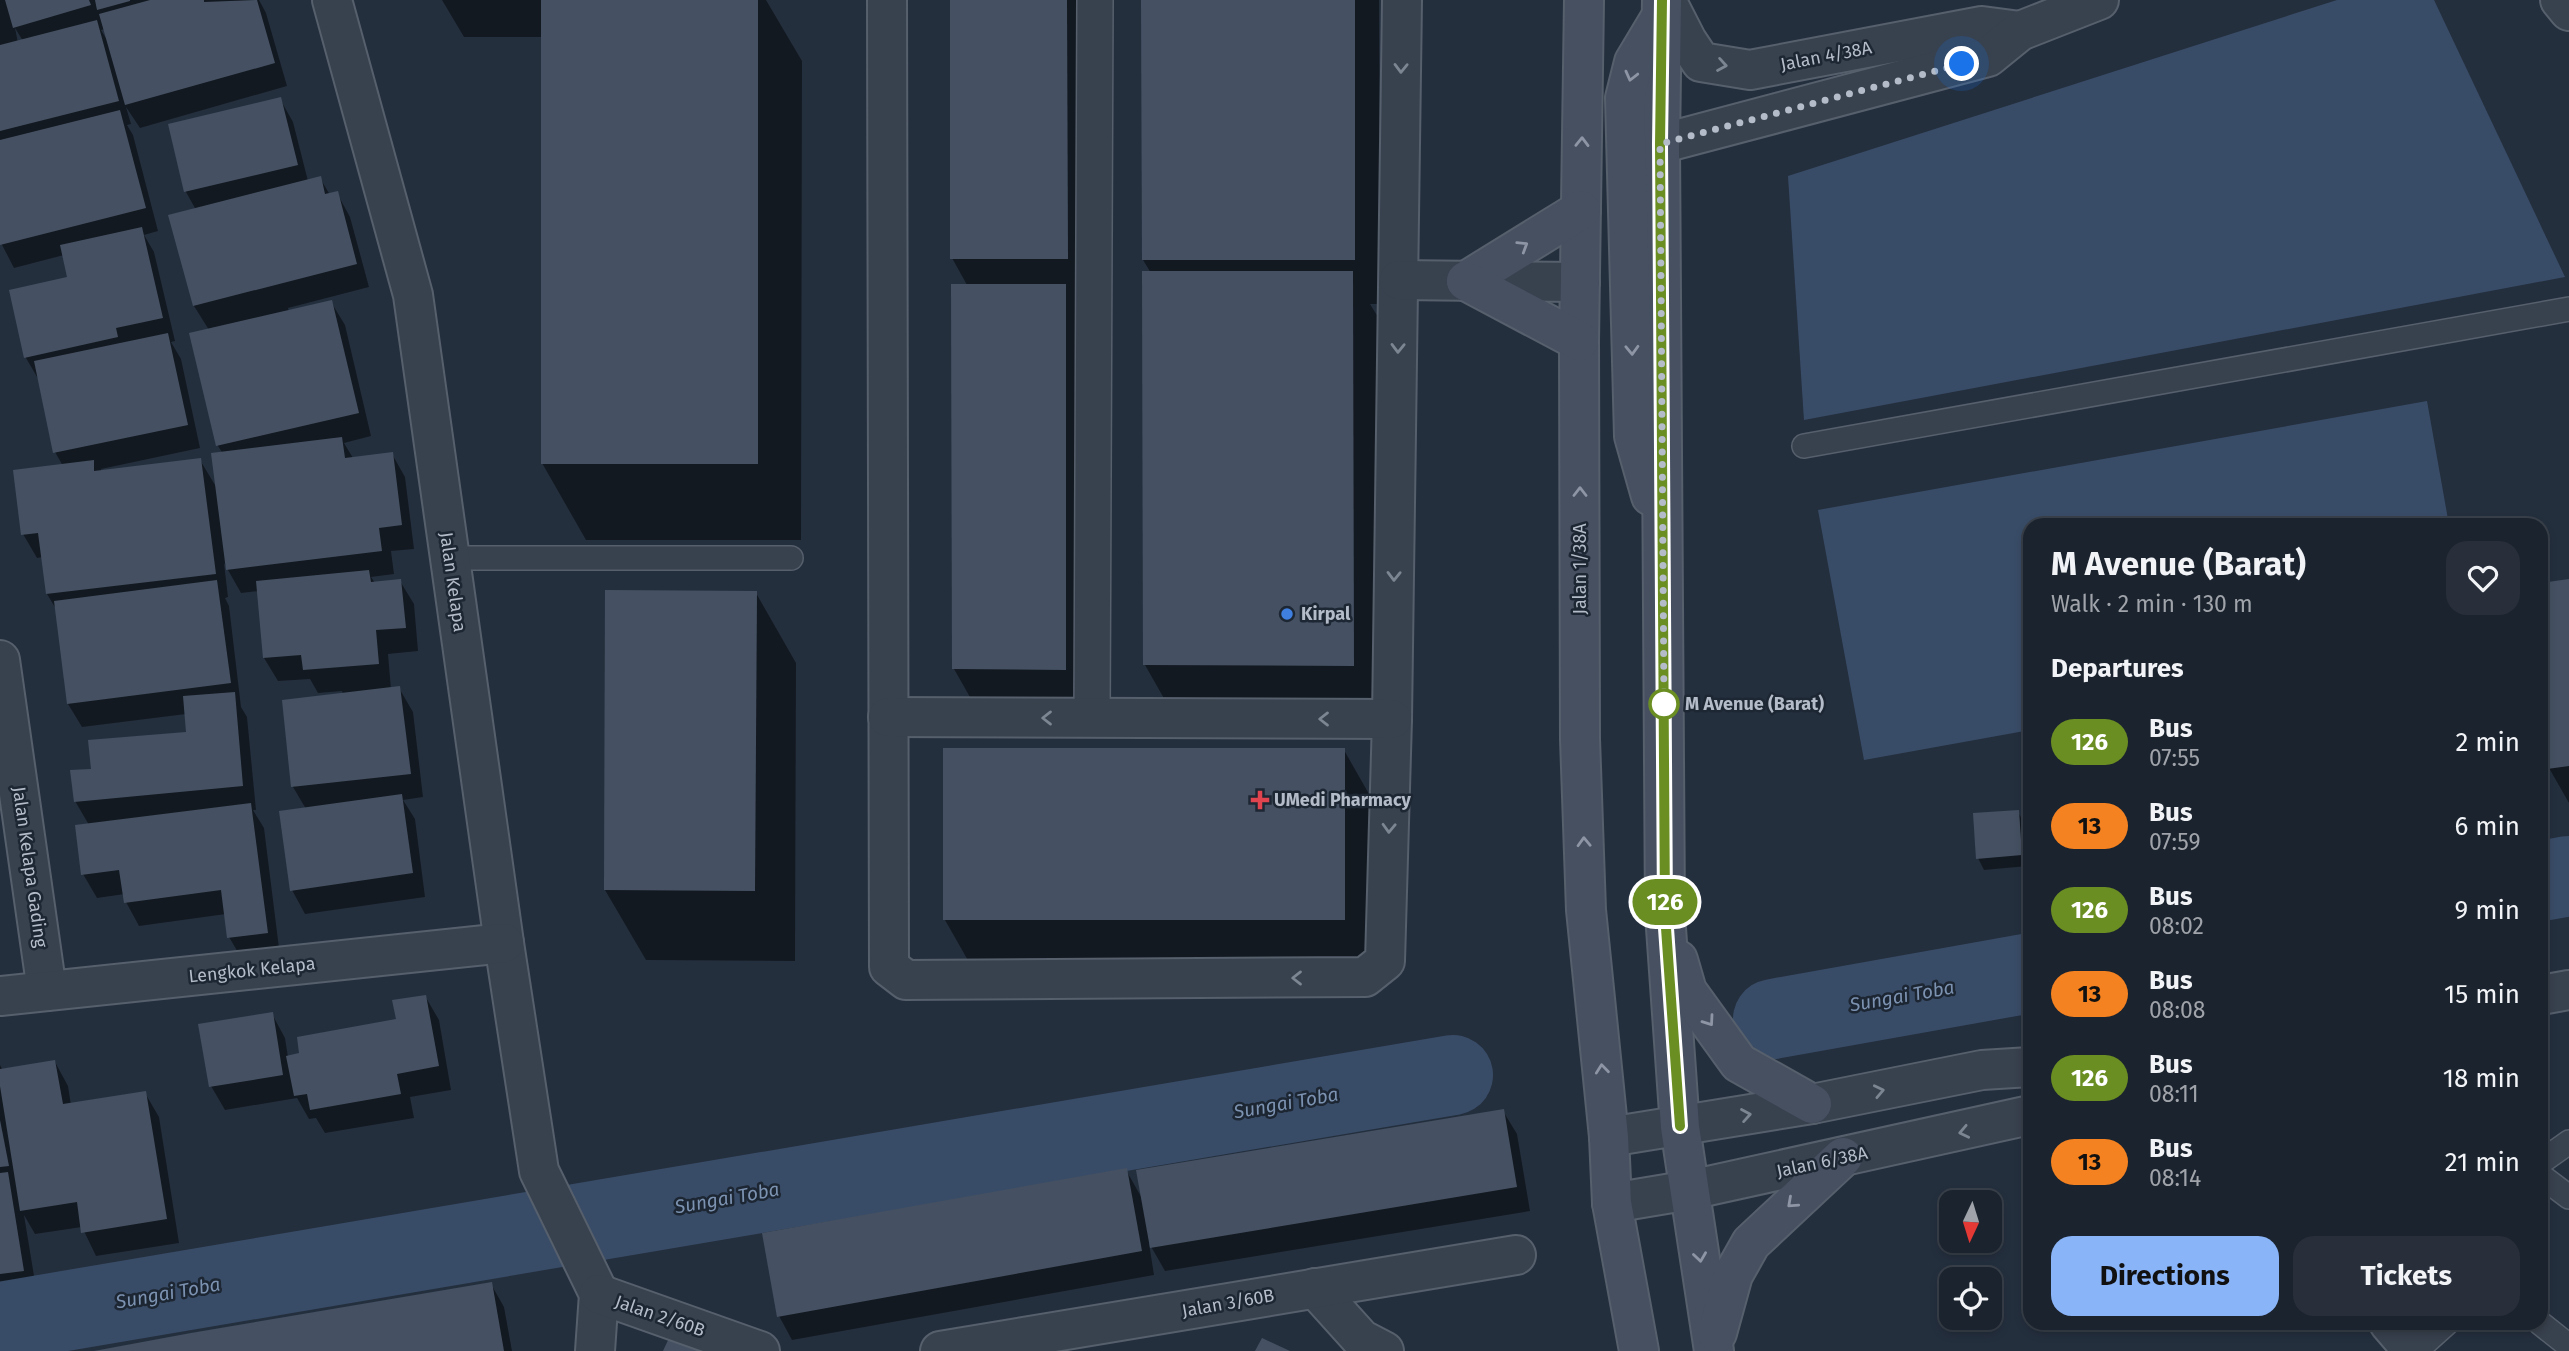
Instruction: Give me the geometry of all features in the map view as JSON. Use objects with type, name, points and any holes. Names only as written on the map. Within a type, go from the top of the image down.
[{"type":"main road","name":"Jalan 1/38A","points":[[1584,0],[1579,341],[1580,739],[1586,910],[1609,1137],[1612,1203],[1639,1351]]},
{"type":"main road","points":[[1663,5],[1660,144],[1665,914],[1680,1126],[1714,1348]]},
{"type":"main road","points":[[1663,5],[1634,62],[1625,98],[1634,436],[1664,544]]},
{"type":"main road","points":[[1466,281],[1581,210]]},
{"type":"main road","points":[[1466,281],[1579,341]]},
{"type":"main road","points":[[1580,282],[1630,282]]},
{"type":"main road","points":[[1665,914],[1687,991],[1739,1063],[1812,1104]]},
{"type":"main road","points":[[1714,1348],[1733,1275],[1751,1243],[1843,1157]]},
{"type":"street","name":"Jalan Kelapa","points":[[332,0],[413,295],[504,943],[540,1171],[593,1282]]},
{"type":"street","points":[[887,0],[889,967],[906,980],[1365,978],[1385,961],[1392,719],[1402,0]]},
{"type":"street","points":[[1092,718],[1095,0]]},
{"type":"street","name":"Jalan 4/38A","points":[[1660,144],[1987,57],[2020,31],[2099,0]]},
{"type":"street","points":[[2560,0],[2569,11]]},
{"type":"street","name":"Jalan 4/38A","points":[[1663,5],[1701,62],[1750,70],[1982,26],[2020,31]]},
{"type":"street","points":[[1399,280],[1580,282]]},
{"type":"street","name":"Jalan Kelapa Gading","points":[[0,660],[47,991]]},
{"type":"street","points":[[888,717],[1392,719]]},
{"type":"street","name":"Lengkok Kelapa","points":[[0,996],[504,943]]},
{"type":"street","points":[[2548,994],[2569,990]]},
{"type":"street","points":[[1609,1137],[1812,1104],[1982,1069],[2023,1067]]},
{"type":"street","name":"Jalan 6/38A","points":[[1612,1203],[1690,1190],[2023,1117]]},
{"type":"street","name":"Jalan 3/60B","points":[[940,1351],[1516,1255]]},
{"type":"street","points":[[593,1282],[595,1351]]},
{"type":"street","name":"Jalan 2/60B","points":[[593,1282],[760,1351]]},
{"type":"street","points":[[1315,1288],[1361,1339],[1384,1351]]},
{"type":"street","points":[[2395,1330],[2414,1351]]},
{"type":"lane","points":[[1804,446],[2569,309]]},
{"type":"lane","points":[[449,558],[791,558]]},
{"type":"lane","points":[[2548,1158],[2569,1142]]},
{"type":"lane","points":[[2548,1181],[2569,1197]]},
{"type":"lane","points":[[2548,1329],[2569,1346]]},
{"type":"lane","points":[[2414,1351],[2439,1330]]},
{"type":"water","points":[[2337,0],[2434,0],[2565,277],[1804,420],[1788,176]]},
{"type":"water","points":[[2427,401],[2448,518],[2023,518],[2023,731],[1864,760],[1818,510]]},
{"type":"building","points":[[5,0],[89,0],[91,5],[13,28]]},
{"type":"building","points":[[95,0],[130,0],[130,1],[97,10]]},
{"type":"building","points":[[150,0],[257,0],[275,63],[125,105],[99,14]]},
{"type":"building","points":[[541,0],[758,0],[758,464],[541,464]]},
{"type":"building","points":[[950,0],[1067,0],[1068,259],[950,259]]},
{"type":"building","points":[[1141,0],[1355,0],[1355,260],[1142,260]]},
{"type":"building","points":[[97,20],[119,101],[0,131],[0,45]]},
{"type":"building","points":[[281,97],[298,165],[184,192],[168,124]]},
{"type":"building","points":[[120,110],[146,208],[0,245],[0,140]]},
{"type":"building","points":[[321,176],[325,194],[338,191],[357,264],[193,306],[168,215]]},
{"type":"building","points":[[142,227],[163,318],[116,328],[118,337],[24,358],[9,290],[67,277],[60,245]]},
{"type":"building","points":[[1142,271],[1353,271],[1354,666],[1143,665]]},
{"type":"building","points":[[951,284],[1066,284],[1066,670],[952,669]]},
{"type":"building","points":[[332,300],[359,413],[216,446],[189,333]]},
{"type":"building","points":[[168,333],[188,425],[53,453],[34,361]]},
{"type":"building","points":[[342,437],[345,458],[393,452],[402,525],[379,528],[382,551],[226,570],[211,453]]},
{"type":"building","points":[[201,458],[216,574],[46,594],[38,533],[21,535],[13,470],[94,460],[94,471]]},
{"type":"building","points":[[369,570],[371,582],[401,579],[406,628],[376,630],[379,664],[303,670],[301,655],[263,658],[256,581]]},
{"type":"building","points":[[2569,579],[2569,766],[2548,769],[2548,582]]},
{"type":"building","points":[[217,580],[231,683],[67,704],[54,601]]},
{"type":"building","points":[[605,590],[757,591],[755,891],[604,890]]},
{"type":"building","points":[[400,686],[411,774],[291,787],[282,700]]},
{"type":"building","points":[[235,692],[243,786],[74,802],[70,770],[91,769],[88,740],[186,732],[183,696]]},
{"type":"building","points":[[943,748],[1345,748],[1345,920],[943,920]]},
{"type":"building","points":[[402,794],[413,873],[290,891],[279,811]]},
{"type":"building","points":[[251,803],[268,933],[227,938],[221,890],[124,903],[119,870],[81,875],[75,825]]},
{"type":"building","points":[[2019,810],[2022,855],[1976,859],[1973,813]]},
{"type":"building","points":[[426,995],[439,1066],[397,1074],[401,1094],[310,1110],[307,1094],[294,1096],[286,1056],[299,1053],[297,1037],[396,1019],[392,1000]]},
{"type":"building","points":[[273,1012],[283,1075],[209,1087],[198,1024]]},
{"type":"building","points":[[55,1060],[63,1104],[146,1091],[167,1219],[81,1233],[77,1202],[20,1211],[0,1086],[0,1069]]},
{"type":"building","points":[[1504,1109],[1517,1187],[1150,1248],[1136,1170]]},
{"type":"building","points":[[0,1120],[9,1166],[0,1167]]},
{"type":"building","points":[[1127,1168],[1142,1251],[777,1317],[762,1233]]},
{"type":"building","points":[[8,1172],[24,1271],[0,1274],[0,1173]]},
{"type":"building","points":[[492,1282],[504,1351],[94,1351],[191,1333]]},
{"type":"building","points":[[670,1336],[702,1351],[663,1351]]},
{"type":"building","points":[[1262,1338],[1290,1351],[1255,1351]]},
{"type":"waterway","name":"Sungai Toba","points":[[2548,880],[2569,876]]},
{"type":"waterway","name":"Sungai Toba","points":[[1773,1019],[2023,974]]},
{"type":"waterway","name":"Sungai Toba","points":[[0,1322],[1453,1075]]},
{"type":"bus line","name":"126","points":[[1662,0],[1660,144],[1665,914],[1680,1126]]},
{"type":"place","name":"Kirpal","points":[[1287,614]]},
{"type":"place","name":"M Avenue (Barat)","points":[[1664,704]]},
{"type":"place","name":"UMedi Pharmacy","points":[[1260,800]]},
{"type":"route","points":[[1664,704],[1660,144],[1962,64]]}]
